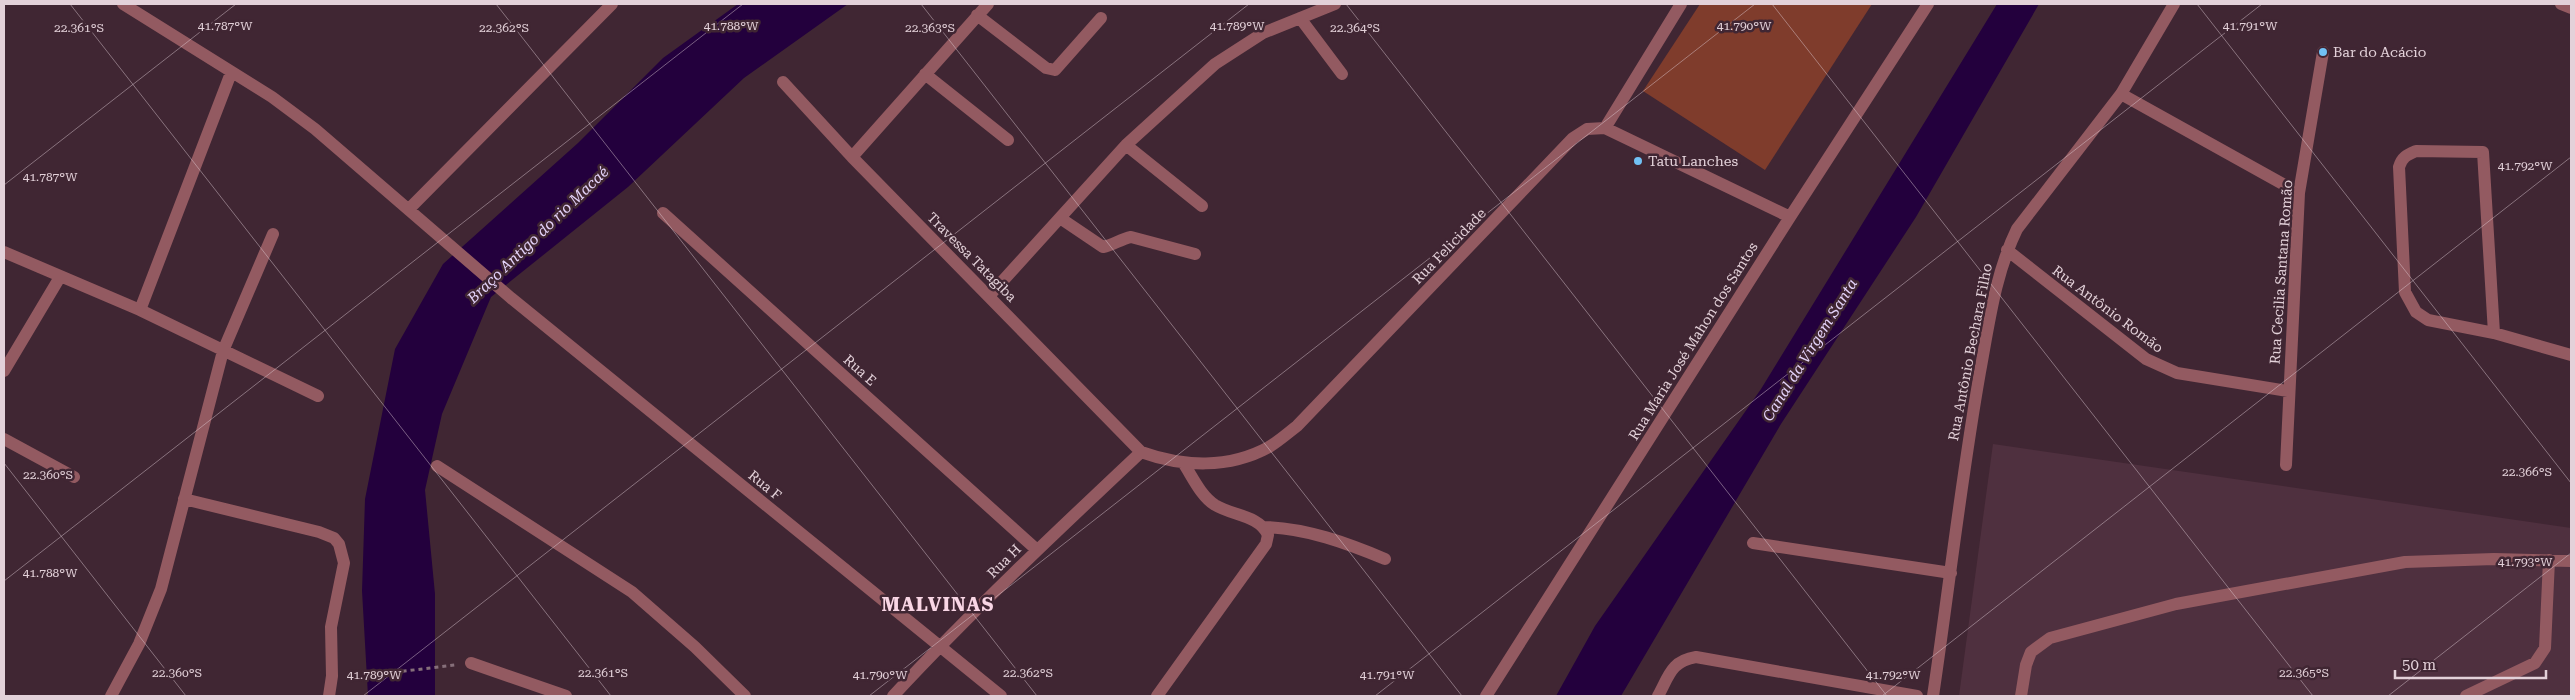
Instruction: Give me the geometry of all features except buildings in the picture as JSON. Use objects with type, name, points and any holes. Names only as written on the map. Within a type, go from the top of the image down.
[{"type":"street","name":"Rua F","points":[[123,4],[232,74],[272,97],[315,129],[511,298],[1001,696]]},
{"type":"street","points":[[409,209],[612,4]]},
{"type":"street","points":[[852,157],[988,4]]},
{"type":"street","points":[[989,296],[1126,145],[1214,64],[1263,33],[1335,4]]},
{"type":"street","points":[[1681,4],[1605,128],[1790,216]]},
{"type":"street","name":"Rua Maria José Mahon dos Santos","points":[[1486,696],[1790,216],[1928,4]]},
{"type":"street","name":"Rua Antônio Bechara Filho","points":[[1933,696],[1967,446],[1997,279],[2006,250],[2017,230],[2121,94],[2174,4]]},
{"type":"street","points":[[2562,4],[2571,8]]},
{"type":"street","points":[[977,15],[1046,68],[1055,70],[1101,18]]},
{"type":"street","points":[[1300,18],[1342,74]]},
{"type":"street","name":"Rua Cecilia Santana Romão","points":[[2286,465],[2288,391],[2299,194],[2323,52]]},
{"type":"street","points":[[140,310],[232,74]]},
{"type":"street","points":[[925,74],[1008,140]]},
{"type":"street","name":"Travessa Tatagiba","points":[[783,82],[852,157],[1141,452]]},
{"type":"street","points":[[2121,94],[2299,194]]},
{"type":"street","name":"Rua Felicidade","points":[[1141,452],[1184,464],[1214,463],[1243,458],[1269,447],[1298,426],[1573,138],[1588,128],[1605,128]]},
{"type":"street","points":[[1126,145],[1202,206]]},
{"type":"street","points":[[2494,333],[2483,152],[2416,151],[2409,154],[2401,160],[2400,167],[2405,292],[2416,312],[2428,320],[2494,333],[2571,355]]},
{"type":"street","name":"Rua E","points":[[663,213],[1037,550]]},
{"type":"street","points":[[1060,218],[1103,247],[1131,237],[1195,254]]},
{"type":"street","points":[[112,696],[139,644],[161,589],[223,351],[273,234]]},
{"type":"street","name":"Rua Antônio Romão","points":[[2006,250],[2146,360],[2177,373],[2288,391]]},
{"type":"street","points":[[4,252],[140,310],[318,396]]},
{"type":"street","points":[[4,371],[60,277]]},
{"type":"street","points":[[4,439],[74,477]]},
{"type":"street","name":"Rua H","points":[[893,696],[940,646],[1037,550],[1141,452]]},
{"type":"street","points":[[1184,464],[1204,496],[1215,505],[1264,527],[1283,528],[1346,543],[1385,559]]},
{"type":"street","points":[[437,466],[632,592],[695,647],[745,696]]},
{"type":"street","points":[[184,499],[319,532],[334,538],[339,544],[344,563],[331,627],[332,680],[329,696]]},
{"type":"street","points":[[1157,696],[1266,544],[1268,535],[1264,527]]},
{"type":"street","points":[[1753,543],[1951,573]]},
{"type":"street","points":[[2021,696],[2026,665],[2031,652],[2050,638],[2176,604],[2405,562],[2494,559],[2571,561]]},
{"type":"street","points":[[2466,696],[2536,662],[2545,648],[2549,560]]},
{"type":"street","points":[[1658,696],[1674,666],[1684,659],[1696,657],[1917,696]]},
{"type":"street","points":[[471,663],[566,696]]},
{"type":"path","points":[[332,680],[471,663]]},
{"type":"shaded area","points":[[1700,4],[1872,4],[1765,170],[1643,91]]},
{"type":"shaded area","points":[[1993,444],[2571,528],[2571,696],[1959,696]]},
{"type":"water","name":"Braço Antigo do rio Macaé","points":[[738,4],[848,4],[744,78],[628,187],[491,297],[442,414],[425,490],[435,594],[435,696],[368,696],[362,591],[365,499],[395,349],[443,264],[578,143],[663,58]]},
{"type":"water","name":"Canal da Virgem Santa","points":[[1997,4],[2039,4],[1916,217],[1781,424],[1621,696],[1556,696],[1595,626],[1761,389]]},
{"type":"place","name":"Bar do Acácio","points":[[2323,52]]},
{"type":"place","name":"Tatu Lanches","points":[[1638,161]]},
{"type":"district","name":"MALVINAS","points":[[938,604]]}]
